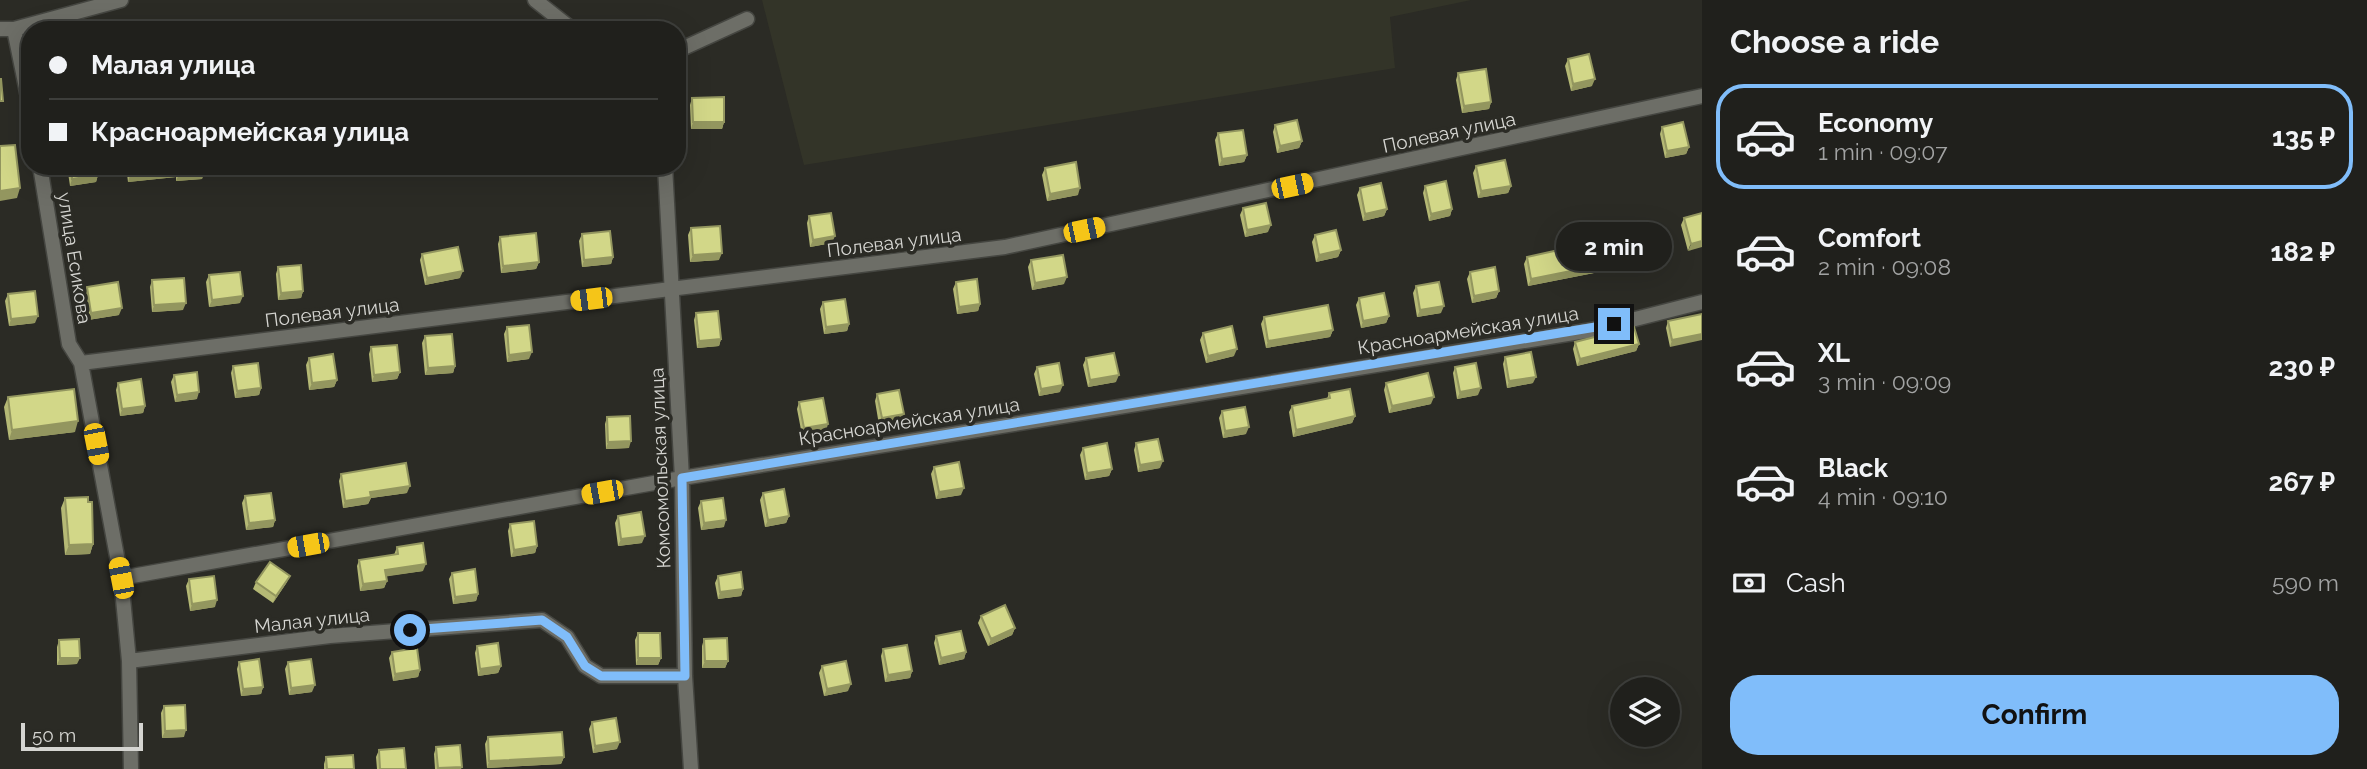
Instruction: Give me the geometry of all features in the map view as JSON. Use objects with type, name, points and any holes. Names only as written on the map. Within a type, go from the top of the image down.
[{"type":"street","points":[[38,21],[121,0]]},
{"type":"street","points":[[535,0],[562,21]]},
{"type":"street","points":[[686,47],[747,19]]},
{"type":"street","points":[[7,29],[21,76]]},
{"type":"street","name":"Полевая улица","points":[[81,363],[1006,247],[1702,96]]},
{"type":"street","name":"улица Есикова","points":[[41,175],[69,344],[81,363],[121,578],[129,661],[131,769]]},
{"type":"street","name":"Комсомольская улица","points":[[665,175],[682,478],[685,676],[691,769]]},
{"type":"street","name":"Красноармейская улица","points":[[121,578],[682,478],[1592,330],[1702,302]]},
{"type":"street","name":"Малая улица","points":[[129,661],[330,636],[542,620],[567,637],[585,666],[601,676],[685,676]]},
{"type":"shaded area","points":[[762,0],[1471,0],[1390,17],[1395,68],[804,165]]},
{"type":"building","points":[[1589,54],[1595,79],[1573,84],[1568,59]]},
{"type":"building","points":[[1486,69],[1491,102],[1464,106],[1458,73]]},
{"type":"building","points":[[1,79],[3,101],[0,101]]},
{"type":"building","points":[[724,97],[724,122],[693,122],[692,98]]},
{"type":"building","points":[[1297,120],[1302,141],[1280,146],[1275,125]]},
{"type":"building","points":[[1683,122],[1689,147],[1667,151],[1662,127]]},
{"type":"building","points":[[1243,130],[1247,155],[1222,159],[1218,133]]},
{"type":"building","points":[[15,145],[20,188],[0,191],[0,146]]},
{"type":"building","points":[[1505,160],[1511,186],[1481,191],[1476,166]]},
{"type":"building","points":[[1076,162],[1080,188],[1050,194],[1045,168]]},
{"type":"building","points":[[72,175],[98,175],[72,179]]},
{"type":"building","points":[[1446,181],[1452,209],[1431,214],[1425,186]]},
{"type":"building","points":[[1381,183],[1387,209],[1365,214],[1360,188]]},
{"type":"building","points":[[1266,203],[1271,225],[1247,230],[1243,208]]},
{"type":"building","points":[[831,213],[835,236],[813,240],[809,216]]},
{"type":"building","points":[[1702,213],[1702,241],[1691,244],[1684,218]]},
{"type":"building","points":[[720,226],[722,253],[693,255],[691,228]]},
{"type":"building","points":[[1336,230],[1341,250],[1319,255],[1315,235]]},
{"type":"building","points":[[610,231],[613,257],[584,260],[582,234]]},
{"type":"building","points":[[536,233],[539,262],[503,266],[500,237]]},
{"type":"building","points":[[1595,242],[1601,265],[1531,279],[1527,257]]},
{"type":"building","points":[[458,247],[463,271],[427,278],[422,254]]},
{"type":"building","points":[[1063,255],[1067,277],[1035,283],[1031,260]]},
{"type":"building","points":[[301,265],[303,291],[281,293],[278,267]]},
{"type":"building","points":[[1495,267],[1499,291],[1474,296],[1470,272]]},
{"type":"building","points":[[240,272],[243,296],[212,300],[209,275]]},
{"type":"building","points":[[184,278],[186,303],[154,305],[152,280]]},
{"type":"building","points":[[977,279],[980,304],[959,307],[956,282]]},
{"type":"building","points":[[118,282],[122,308],[91,313],[87,287]]},
{"type":"building","points":[[1439,282],[1444,306],[1420,310],[1416,286]]},
{"type":"building","points":[[35,291],[38,316],[11,319],[8,294]]},
{"type":"building","points":[[1384,293],[1389,316],[1363,321],[1359,298]]},
{"type":"building","points":[[845,299],[849,324],[826,327],[823,302]]},
{"type":"building","points":[[1328,305],[1333,330],[1268,341],[1264,317]]},
{"type":"building","points":[[718,311],[721,339],[699,341],[696,313]]},
{"type":"building","points":[[1702,314],[1702,334],[1672,340],[1668,321]]},
{"type":"building","points":[[529,325],[532,352],[509,355],[507,327]]},
{"type":"building","points":[[1232,326],[1237,349],[1208,356],[1203,333]]},
{"type":"building","points":[[1634,327],[1639,344],[1580,359],[1575,342]]},
{"type":"building","points":[[452,334],[455,366],[428,368],[425,336]]},
{"type":"building","points":[[397,345],[400,372],[374,375],[371,347]]},
{"type":"building","points":[[1531,352],[1536,377],[1509,381],[1505,357]]},
{"type":"building","points":[[1114,353],[1119,375],[1090,380],[1086,358]]},
{"type":"building","points":[[333,354],[337,380],[312,383],[309,358]]},
{"type":"building","points":[[258,363],[261,388],[237,391],[233,366]]},
{"type":"building","points":[[1059,363],[1063,385],[1041,389],[1037,367]]},
{"type":"building","points":[[1476,363],[1481,388],[1460,392],[1455,367]]},
{"type":"building","points":[[197,372],[199,392],[177,395],[174,375]]},
{"type":"building","points":[[1428,373],[1434,397],[1392,406],[1386,383]]},
{"type":"building","points":[[141,379],[145,406],[122,409],[118,383]]},
{"type":"building","points":[[74,389],[78,421],[12,430],[8,397]]},
{"type":"building","points":[[1350,389],[1355,416],[1296,430],[1292,406],[1330,398],[1329,393]]},
{"type":"building","points":[[899,390],[904,414],[882,418],[877,394]]},
{"type":"building","points":[[823,398],[828,424],[804,428],[799,402]]},
{"type":"building","points":[[1245,407],[1249,427],[1225,431],[1222,411]]},
{"type":"building","points":[[630,416],[631,441],[608,442],[607,417]]},
{"type":"building","points":[[1158,439],[1163,461],[1140,465],[1136,443]]},
{"type":"building","points":[[1107,443],[1112,469],[1087,473],[1083,448]]},
{"type":"building","points":[[959,462],[964,488],[939,492],[934,467]]},
{"type":"building","points":[[406,463],[410,486],[370,492],[371,497],[345,501],[341,474]]},
{"type":"building","points":[[784,489],[789,516],[768,520],[763,493]]},
{"type":"building","points":[[271,493],[275,520],[249,523],[245,496]]},
{"type":"building","points":[[88,497],[88,502],[92,502],[93,544],[69,545],[65,498]]},
{"type":"building","points":[[723,498],[726,520],[704,523],[701,501]]},
{"type":"building","points":[[641,512],[645,536],[621,539],[618,516]]},
{"type":"building","points":[[534,521],[537,546],[514,550],[510,524]]},
{"type":"building","points":[[423,543],[426,564],[385,570],[387,581],[363,584],[359,560],[398,554],[397,547]]},
{"type":"building","points":[[270,562],[290,576],[276,596],[256,582]]},
{"type":"building","points":[[475,569],[478,594],[455,597],[452,573]]},
{"type":"building","points":[[741,572],[743,589],[720,592],[718,576]]},
{"type":"building","points":[[214,576],[217,600],[192,604],[189,579]]},
{"type":"building","points":[[1005,605],[1015,628],[991,639],[981,616]]},
{"type":"building","points":[[961,631],[966,652],[941,658],[936,636]]},
{"type":"building","points":[[638,633],[660,633],[661,658],[638,658]]},
{"type":"building","points":[[727,638],[728,661],[705,661],[704,639]]},
{"type":"building","points":[[79,639],[80,658],[60,658],[59,640]]},
{"type":"building","points":[[498,643],[501,666],[480,669],[477,646]]},
{"type":"building","points":[[907,645],[912,671],[888,675],[883,649]]},
{"type":"building","points":[[417,648],[420,670],[395,674],[392,652]]},
{"type":"building","points":[[259,659],[263,687],[243,689],[239,662]]},
{"type":"building","points":[[311,659],[315,685],[291,688],[288,662]]},
{"type":"building","points":[[846,661],[851,684],[827,689],[822,666]]},
{"type":"building","points":[[185,705],[186,730],[165,731],[164,706]]},
{"type":"building","points":[[616,718],[620,742],[595,746],[592,722]]},
{"type":"building","points":[[562,732],[564,757],[489,761],[488,737]]},
{"type":"building","points":[[460,745],[462,767],[438,768],[436,747]]},
{"type":"building","points":[[404,748],[406,769],[380,769],[379,750]]},
{"type":"building","points":[[353,755],[354,769],[327,769],[326,757]]},
{"type":"route","points":[[410,630],[542,620],[567,637],[585,666],[601,676],[685,676],[682,478],[1592,330],[1614,324]]}]
